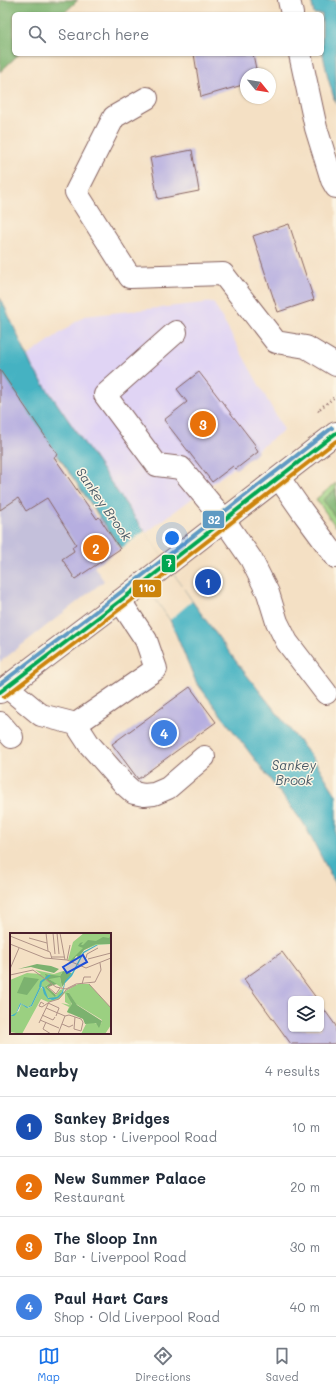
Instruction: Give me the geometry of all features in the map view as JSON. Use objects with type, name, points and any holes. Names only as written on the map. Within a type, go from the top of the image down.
[{"type":"street","points":[[289,0],[292,12]]},
{"type":"street","points":[[300,56],[316,128],[332,180],[336,187]]},
{"type":"street","points":[[147,98],[114,117],[76,192],[130,276],[223,274],[276,342],[306,346],[336,365]]},
{"type":"street","points":[[176,332],[105,395],[157,465],[181,468],[224,520],[251,559],[268,593],[277,622],[287,642],[326,693]]},
{"type":"street","points":[[204,757],[168,788],[154,794],[144,795],[134,793],[125,786],[89,744],[76,724],[41,715],[3,689],[120,602],[336,433]]},
{"type":"street","points":[[279,478],[336,557]]},
{"type":"street","points":[[76,724],[156,669],[146,640],[120,602]]},
{"type":"path","points":[[318,410],[336,396]]},
{"type":"shaded area","points":[[213,302],[284,430],[135,541],[22,360],[84,316]]},
{"type":"shaded area","points":[[0,429],[104,581],[0,662]]},
{"type":"green space","points":[[0,0],[78,0],[65,12],[12,12],[12,56],[17,56],[0,72]]},
{"type":"green space","points":[[336,483],[336,527],[316,499]]},
{"type":"green space","points":[[336,489],[336,518],[323,500]]},
{"type":"water","points":[[311,0],[336,0],[336,105],[323,56],[324,12],[314,12]]},
{"type":"water","name":"Sankey Brook","points":[[0,298],[32,367],[192,601],[238,664],[315,761],[336,795],[336,885],[304,824],[196,682],[170,620],[0,371]]},
{"type":"pier","points":[[145,531],[192,601],[170,620],[120,549]]},
{"type":"building","points":[[194,56],[253,56],[256,68],[240,68],[240,86],[201,97]]},
{"type":"building","points":[[192,150],[199,191],[158,199],[150,158]]},
{"type":"building","points":[[289,224],[314,300],[278,312],[253,236]]},
{"type":"building","points":[[0,370],[58,455],[54,457],[97,519],[99,517],[120,549],[75,579],[62,559],[74,551],[72,547],[76,544],[47,498],[26,511],[18,498],[0,510]]},
{"type":"building","points":[[199,372],[256,446],[255,447],[258,452],[236,469],[233,466],[212,482],[164,420],[187,402],[177,389]]},
{"type":"building","points":[[190,687],[216,722],[138,779],[112,744]]},
{"type":"building","points":[[282,952],[315,996],[288,996],[288,1032],[324,1032],[324,1009],[336,1026],[336,1044],[291,1044],[244,979]]},
{"type":"transit line","name":"32","points":[[0,684],[332,428]]},
{"type":"transit line","name":"7","points":[[0,692],[336,433]]},
{"type":"transit line","name":"110","points":[[4,697],[124,606],[336,441]]},
{"type":"place","name":"The Sloop Inn","points":[[203,424]]},
{"type":"place","name":"New Summer Palace","points":[[96,548]]},
{"type":"place","name":"Sankey Bridges","points":[[208,582]]},
{"type":"place","name":"Paul Hart Cars","points":[[164,733]]}]
